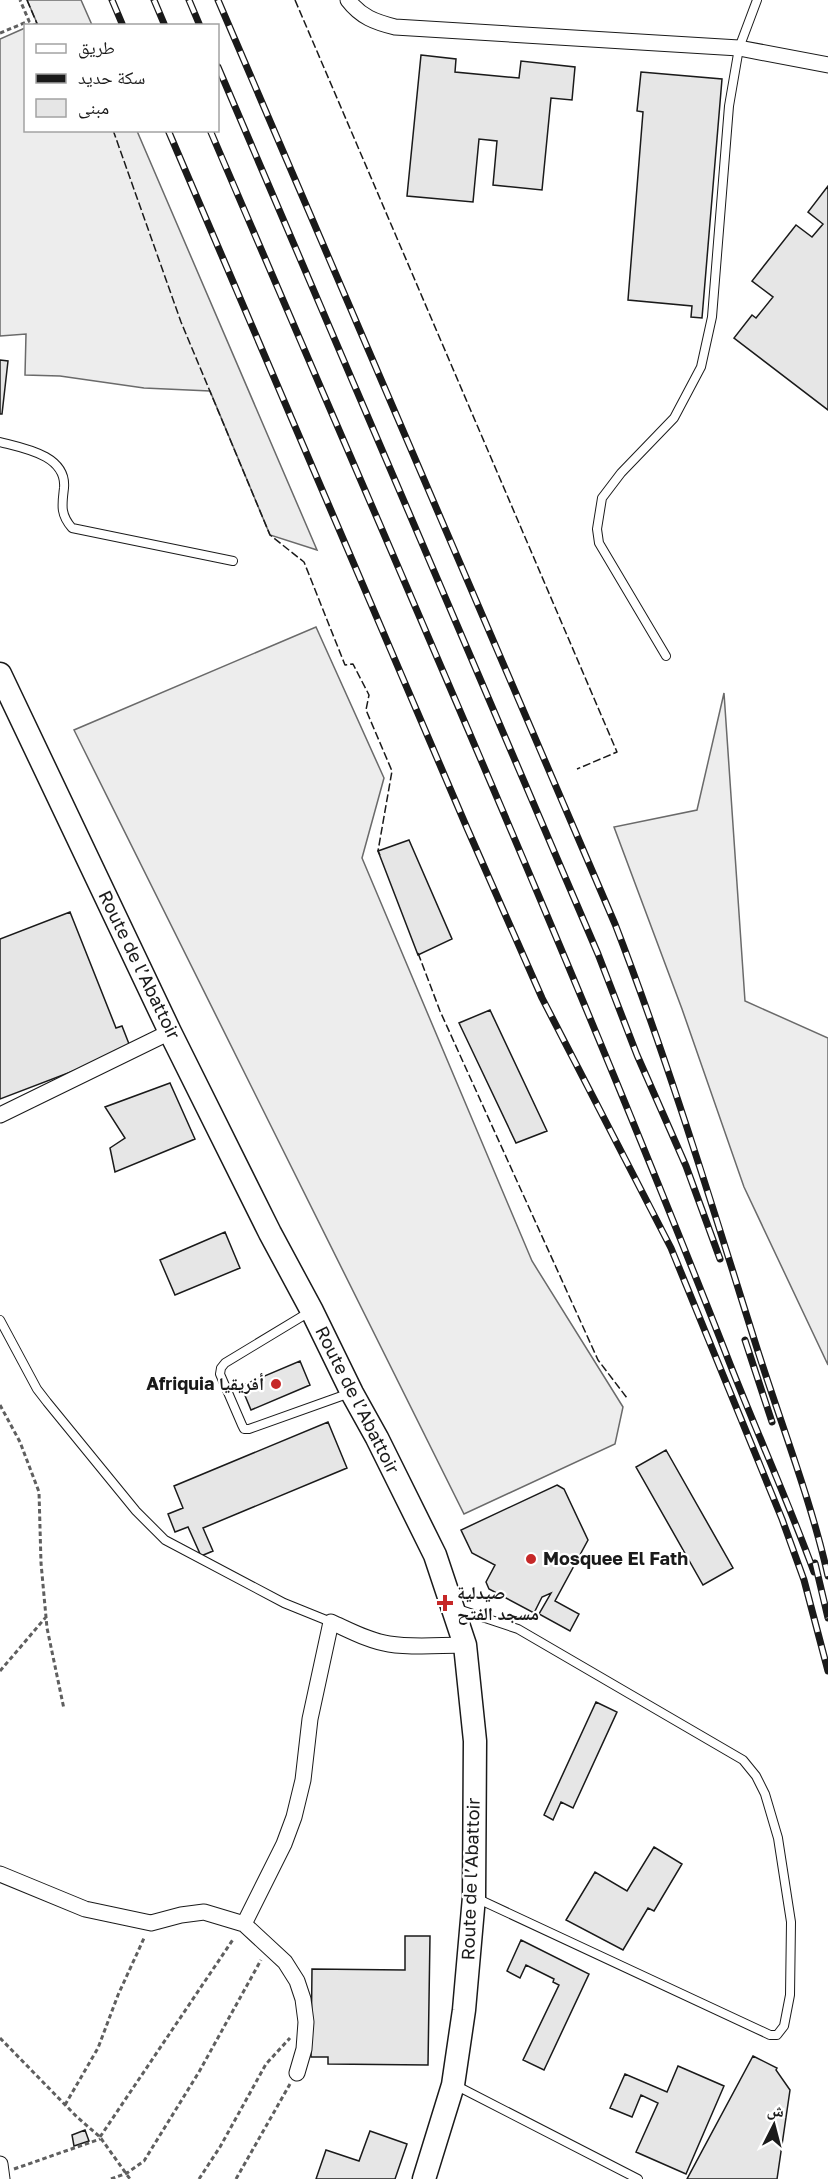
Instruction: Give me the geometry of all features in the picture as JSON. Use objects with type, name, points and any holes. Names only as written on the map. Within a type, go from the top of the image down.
[{"type":"main road","name":"Route de l’Abattoir","points":[[0,674],[170,1032],[435,1556],[465,1645],[475,1741],[474,1897],[464,2010],[453,2085],[424,2179]]},
{"type":"street","points":[[348,0],[354,8],[370,20],[395,27],[739,48],[828,65]]},
{"type":"street","points":[[0,1115],[170,1032]]},
{"type":"street","points":[[244,1924],[284,1844],[294,1817],[303,1780],[310,1719],[331,1622],[387,1644],[465,1645]]},
{"type":"street","points":[[0,1874],[85,1909],[151,1923],[204,1912],[244,1924],[285,1962],[297,1981],[303,1999],[306,2022],[304,2049],[297,2073]]},
{"type":"lane","points":[[666,656],[598,543],[598,513],[602,498],[621,473],[674,418],[701,367],[712,317],[729,106],[739,48],[757,0]]},
{"type":"lane","points":[[0,442],[35,452],[53,461],[61,471],[64,484],[61,505],[64,518],[72,528],[233,561]]},
{"type":"lane","points":[[312,1311],[225,1363],[221,1368],[220,1374],[242,1425],[244,1429],[249,1429],[352,1393]]},
{"type":"lane","points":[[0,1320],[37,1389],[136,1511],[165,1540],[284,1603],[331,1622]]},
{"type":"lane","points":[[454,1607],[518,1629],[743,1760],[756,1776],[765,1794],[778,1838],[791,1922],[790,1995],[784,2026],[777,2035],[770,2035],[474,1897]]},
{"type":"lane","points":[[453,2085],[638,2179]]},
{"type":"path","points":[[0,33],[30,21],[20,0]]},
{"type":"path","points":[[0,1405],[20,1442],[39,1492],[41,1563],[46,1617],[64,1709]]},
{"type":"path","points":[[0,1671],[46,1617]]},
{"type":"path","points":[[65,2105],[98,2048],[118,1995],[151,1923]]},
{"type":"path","points":[[2,2172],[100,2138],[244,1924]]},
{"type":"path","points":[[111,2179],[127,2173],[144,2161],[199,2072],[269,1945]]},
{"type":"path","points":[[199,2179],[220,2147],[266,2064],[306,2022]]},
{"type":"path","points":[[0,2038],[100,2138],[130,2179]]},
{"type":"path","points":[[236,2179],[297,2073]]},
{"type":"shaded area","points":[[27,0],[81,0],[92,24],[34,24],[37,23]]},
{"type":"shaded area","points":[[24,28],[24,132],[137,132],[317,550],[270,535],[210,391],[144,388],[60,376],[25,375],[26,334],[0,336],[0,39]]},
{"type":"shaded area","points":[[316,627],[384,778],[362,858],[532,1261],[623,1407],[615,1444],[464,1514],[74,730]]},
{"type":"shaded area","points":[[724,693],[745,1001],[828,1038],[828,1365],[744,1187],[682,1009],[614,827],[697,810]]},
{"type":"building","points":[[421,55],[456,59],[455,72],[519,78],[521,61],[575,67],[572,100],[551,98],[542,190],[493,185],[497,141],[479,139],[473,202],[407,196]]},
{"type":"building","points":[[641,72],[722,79],[702,318],[691,317],[692,306],[628,300],[643,112],[637,111]]},
{"type":"building","points":[[828,186],[828,410],[734,338],[752,315],[756,318],[773,297],[752,281],[796,225],[812,237],[823,224],[808,212]]},
{"type":"building","points":[[0,360],[8,361],[2,414],[0,414]]},
{"type":"building","points":[[409,840],[452,939],[418,955],[378,851]]},
{"type":"building","points":[[70,912],[116,1028],[122,1026],[131,1049],[0,1099],[0,939]]},
{"type":"building","points":[[490,1010],[547,1131],[516,1143],[459,1023]]},
{"type":"building","points":[[170,1083],[195,1139],[115,1172],[110,1148],[125,1138],[105,1107]]},
{"type":"building","points":[[225,1232],[240,1268],[175,1295],[160,1260]]},
{"type":"building","points":[[300,1361],[310,1385],[251,1410],[241,1386]]},
{"type":"building","points":[[328,1422],[347,1468],[203,1528],[213,1551],[201,1556],[188,1527],[175,1532],[168,1514],[183,1508],[174,1486]]},
{"type":"building","points":[[666,1450],[733,1568],[703,1585],[636,1467]]},
{"type":"building","name":"Mosquee El Fath","points":[[557,1485],[564,1489],[588,1540],[555,1601],[579,1614],[570,1631],[539,1614],[551,1593],[542,1597],[534,1613],[489,1589],[486,1582],[495,1565],[472,1553],[461,1530]]},
{"type":"building","points":[[596,1702],[617,1712],[573,1808],[561,1802],[553,1820],[544,1815]]},
{"type":"building","points":[[654,1847],[682,1864],[654,1911],[648,1908],[623,1950],[566,1920],[595,1872],[627,1891]]},
{"type":"building","points":[[405,1936],[430,1936],[428,2065],[328,2064],[328,2057],[311,2057],[312,1969],[405,1970]]},
{"type":"building","points":[[521,1940],[589,1974],[544,2070],[523,2060],[559,1985],[553,1982],[554,1979],[526,1965],[520,1978],[507,1971]]},
{"type":"building","points":[[753,2056],[777,2068],[776,2070],[790,2090],[777,2179],[687,2179]]},
{"type":"building","points":[[678,2066],[724,2086],[686,2174],[636,2152],[658,2103],[641,2095],[632,2117],[610,2108],[625,2074],[667,2092]]},
{"type":"building","points":[[85,2130],[89,2141],[74,2146],[72,2135]]},
{"type":"building","points":[[370,2131],[407,2144],[395,2179],[316,2179],[326,2150],[359,2161]]},
{"type":"railway","points":[[112,0],[122,24]]},
{"type":"railway","points":[[154,0],[164,24]]},
{"type":"railway","points":[[189,0],[199,24]]},
{"type":"railway","points":[[218,0],[615,924],[688,1132],[803,1487],[828,1576]]},
{"type":"railway","points":[[219,69],[598,954],[637,1055],[686,1166],[720,1259]]},
{"type":"railway","points":[[169,132],[542,998],[671,1248],[782,1519],[804,1580],[828,1671]]},
{"type":"railway","points":[[211,132],[536,888],[662,1193],[814,1572]]},
{"type":"railway","points":[[745,1340],[772,1422]]},
{"type":"railway","points":[[815,1563],[828,1618]]},
{"type":"fence","points":[[27,0],[37,24]]},
{"type":"fence","points":[[295,0],[617,752],[577,769]]},
{"type":"fence","points":[[114,132],[181,322],[270,535],[304,562],[345,665],[353,664],[369,695],[366,710],[392,771],[378,851],[380,855]]},
{"type":"fence","points":[[418,953],[440,1011],[598,1360],[627,1398]]},
{"type":"place","name":"Afriquia أفريقيا","points":[[276,1384]]},
{"type":"place","name":"Mosquee El Fath","points":[[531,1559]]},
{"type":"place","name":"صيدلية مسجد الفتح","points":[[445,1603]]}]
